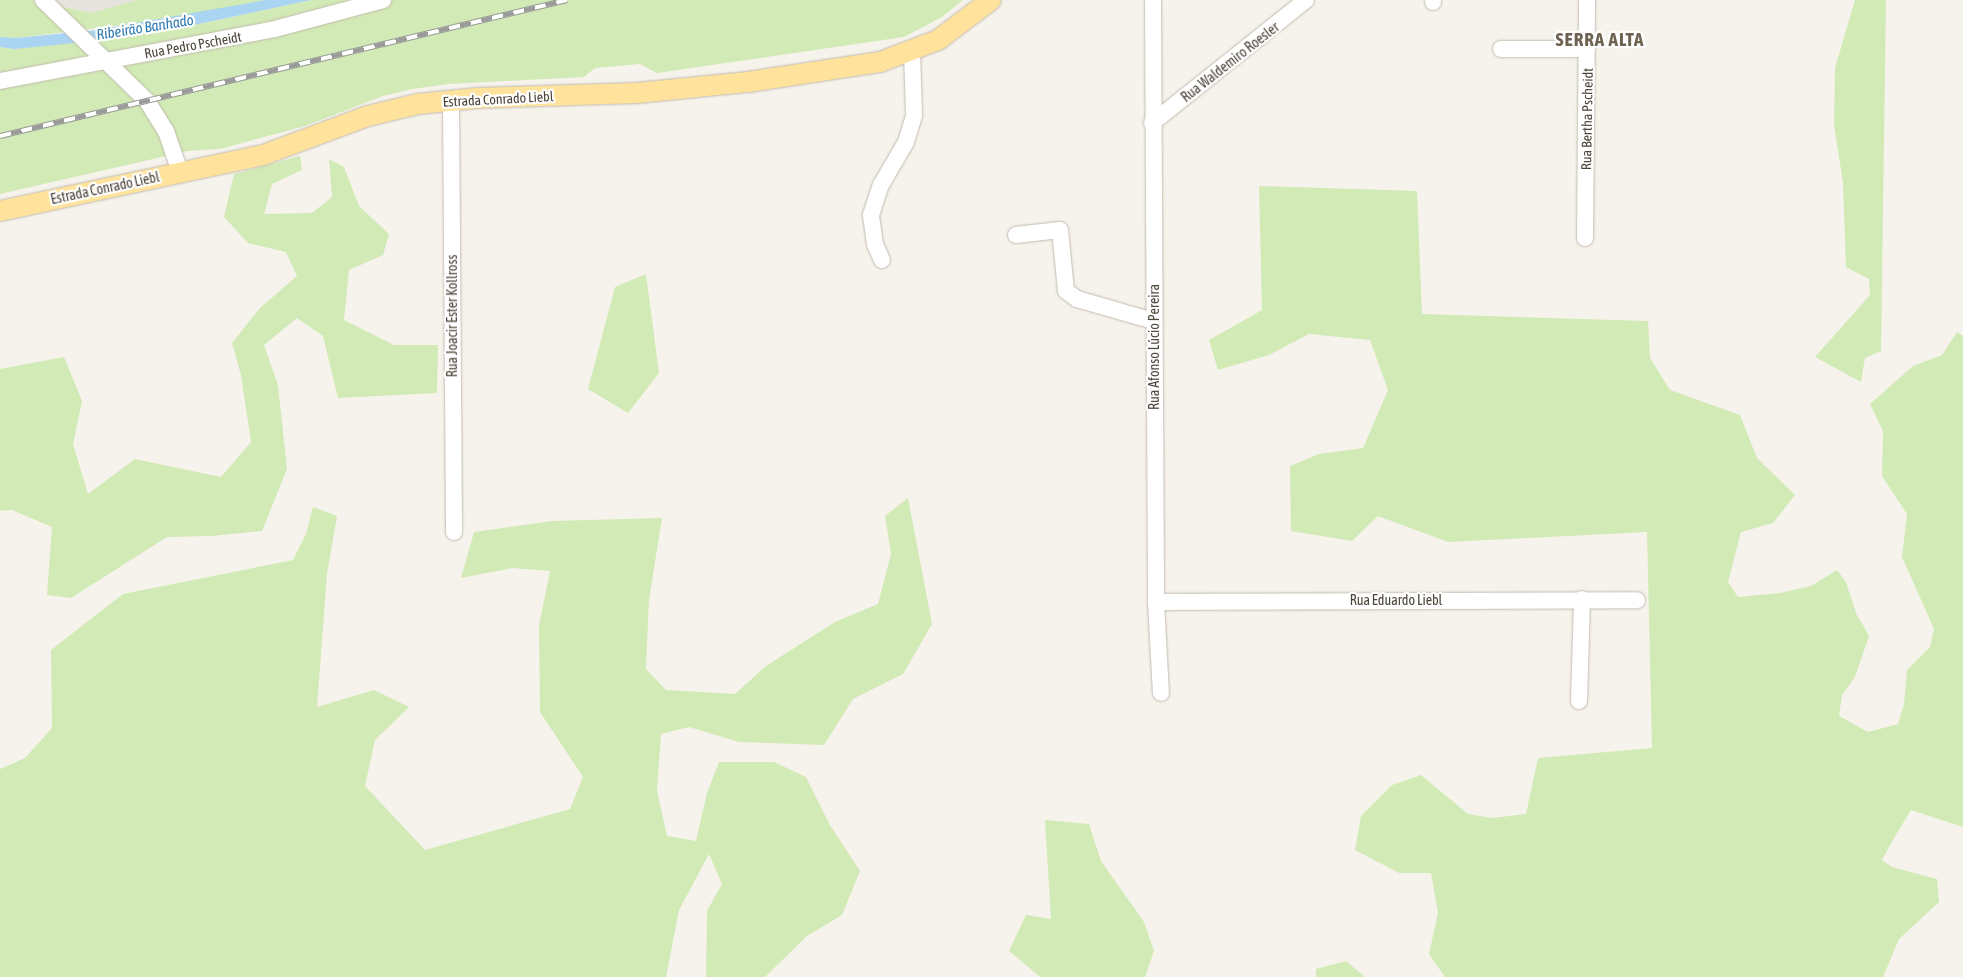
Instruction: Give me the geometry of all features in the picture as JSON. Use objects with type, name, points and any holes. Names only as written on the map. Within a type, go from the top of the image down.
[{"type":"main road","name":"Estrada Conrado Liebl","points":[[0,211],[286,148],[395,109],[451,100],[637,92],[729,84],[880,62],[912,52],[954,30],[991,0]]},
{"type":"street","points":[[43,0],[147,101],[166,131],[180,172]]},
{"type":"street","name":"Rua Pedro Pscheidt","points":[[0,81],[100,57],[275,29],[383,0]]},
{"type":"street","name":"Rua Afonso Lúcio Pereira","points":[[1153,0],[1152,123],[1156,602],[1161,693]]},
{"type":"street","name":"Rua Waldemiro Roesler","points":[[1152,123],[1306,0]]},
{"type":"street","name":"Rua Bertha Pscheidt","points":[[1585,238],[1587,0]]},
{"type":"street","points":[[1501,49],[1587,49]]},
{"type":"street","points":[[882,260],[874,244],[871,215],[881,185],[906,142],[914,115],[912,52]]},
{"type":"street","name":"Rua Joacir Ester Kollross","points":[[451,100],[454,532]]},
{"type":"street","points":[[1016,234],[1060,230],[1066,291],[1076,299],[1153,321]]},
{"type":"street","points":[[1579,701],[1582,599]]},
{"type":"street","name":"Rua Eduardo Liebl","points":[[1156,602],[1637,600]]},
{"type":"shaded area","points":[[32,0],[137,0],[91,13]]},
{"type":"green space","points":[[0,0],[32,0],[91,13],[137,0],[266,0],[180,18],[16,38],[0,37]]},
{"type":"green space","points":[[311,0],[963,0],[942,17],[904,37],[657,73],[640,64],[595,68],[584,77],[449,84],[412,89],[383,96],[305,126],[220,149],[188,151],[0,194],[0,47],[14,49],[180,28]]},
{"type":"green space","points":[[1855,0],[1886,0],[1881,351],[1865,358],[1861,382],[1815,357],[1870,295],[1869,279],[1846,267],[1843,183],[1834,125],[1835,68]]},
{"type":"green space","points":[[300,156],[302,170],[272,184],[264,214],[312,213],[332,197],[329,159],[344,167],[359,206],[389,234],[383,255],[349,270],[344,320],[394,345],[438,345],[437,393],[338,398],[323,336],[297,318],[264,345],[278,385],[287,469],[262,531],[212,536],[167,537],[71,598],[47,595],[52,527],[12,510],[0,511],[0,369],[64,357],[82,401],[73,444],[88,494],[135,459],[221,477],[251,442],[241,375],[232,343],[260,308],[297,276],[286,252],[248,243],[224,217],[234,174]]},
{"type":"green space","points":[[1259,186],[1417,191],[1422,314],[1648,321],[1650,358],[1670,390],[1740,415],[1757,458],[1795,495],[1773,523],[1741,532],[1728,582],[1738,597],[1780,593],[1811,586],[1837,570],[1846,582],[1856,613],[1869,636],[1855,677],[1842,695],[1839,716],[1868,732],[1898,724],[1904,704],[1907,670],[1930,647],[1934,629],[1902,557],[1907,514],[1882,476],[1883,431],[1870,404],[1913,366],[1942,355],[1957,332],[1963,336],[1963,827],[1911,810],[1882,860],[1892,867],[1937,879],[1939,902],[1899,939],[1883,977],[1445,977],[1429,954],[1438,913],[1431,873],[1399,873],[1355,850],[1361,816],[1392,785],[1421,775],[1468,814],[1492,818],[1526,814],[1538,758],[1652,748],[1647,532],[1448,542],[1378,516],[1352,541],[1291,531],[1290,466],[1319,454],[1363,448],[1388,390],[1370,340],[1309,334],[1269,355],[1218,370],[1209,340],[1262,310]]},
{"type":"green space","points":[[646,274],[659,373],[628,413],[588,389],[615,287]]},
{"type":"green space","points":[[908,498],[932,624],[903,674],[853,699],[824,745],[739,742],[689,727],[661,734],[657,791],[667,836],[696,841],[707,793],[719,762],[774,762],[806,777],[830,825],[860,871],[842,915],[807,936],[765,977],[706,977],[707,911],[722,884],[709,854],[679,910],[666,977],[0,977],[0,769],[25,758],[52,728],[51,650],[123,594],[293,560],[306,534],[313,507],[337,516],[327,574],[317,707],[374,690],[409,707],[375,740],[365,786],[425,850],[570,809],[583,777],[540,712],[539,625],[550,571],[512,568],[461,578],[474,532],[552,521],[662,518],[649,600],[646,669],[666,690],[735,694],[766,666],[835,622],[878,604],[891,554],[885,516]]},
{"type":"green space","points":[[1045,820],[1089,824],[1101,861],[1144,922],[1154,951],[1145,977],[1040,977],[1009,951],[1026,915],[1051,919]]},
{"type":"green space","points":[[1346,961],[1365,977],[1316,977],[1316,969]]},
{"type":"water","name":"Ribeirão Banhado","points":[[266,0],[311,0],[180,28],[96,41],[14,49],[0,47],[0,37],[16,38],[96,30]]},
{"type":"railway","points":[[0,136],[567,0]]},
{"type":"district","name":"SERRA ALTA","points":[[1600,40]]}]
